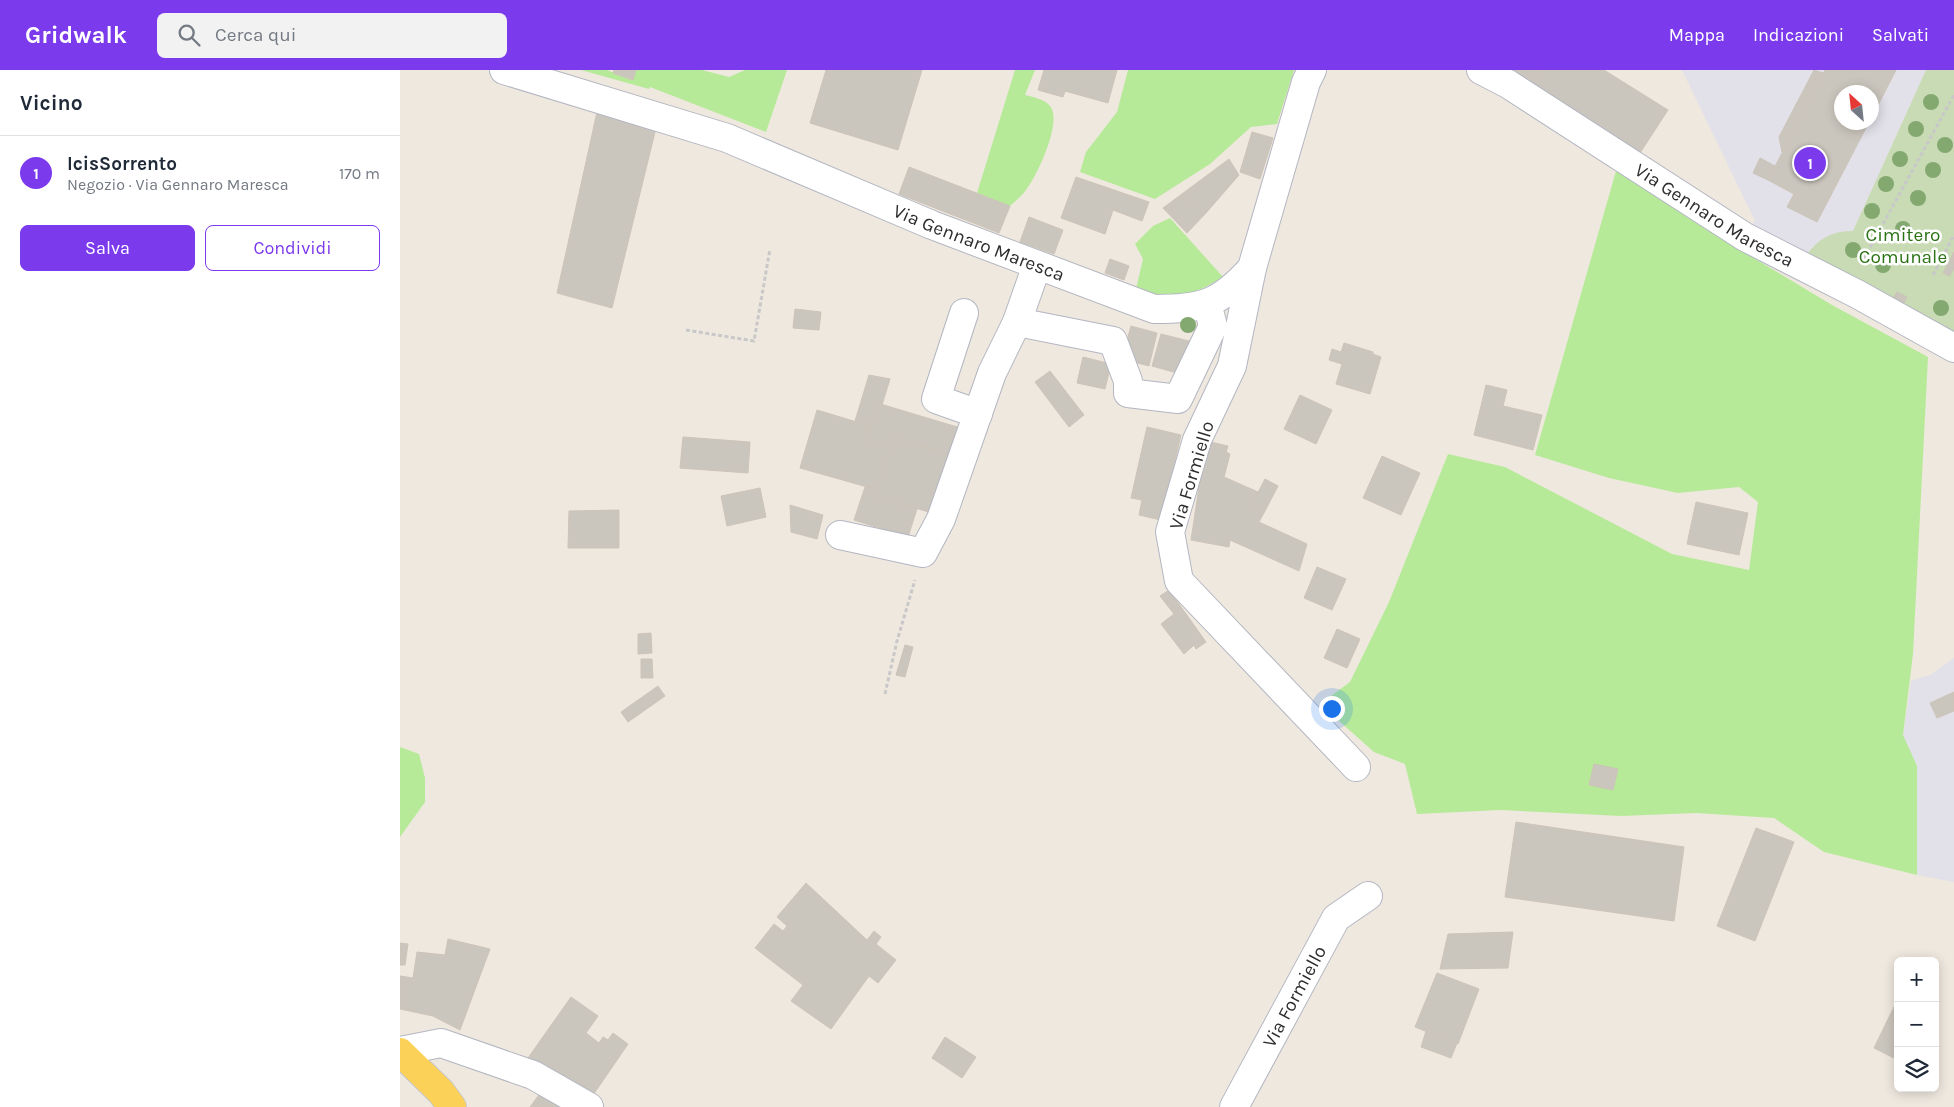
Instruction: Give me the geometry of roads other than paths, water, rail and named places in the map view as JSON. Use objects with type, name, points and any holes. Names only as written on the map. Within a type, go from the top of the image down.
[{"type":"main road","points":[[400,1052],[441,1092],[452,1107]]},
{"type":"street","name":"Via Gennaro Maresca","points":[[504,70],[727,138],[932,225],[1154,309],[1187,309],[1207,303],[1234,288],[1252,268],[1306,82],[1312,70]]},
{"type":"street","name":"Via Gennaro Maresca","points":[[1481,70],[1508,84],[1745,237],[1857,294],[1954,348]]},
{"type":"street","points":[[840,535],[923,553],[941,519],[992,373],[1017,322],[1038,265]]},
{"type":"street","name":"Via Formiello","points":[[1252,268],[1232,366],[1197,440],[1170,532],[1179,581],[1356,767]]},
{"type":"street","points":[[1017,322],[1113,341],[1128,380],[1128,393],[1178,399],[1214,326],[1207,303]]},
{"type":"street","points":[[964,313],[936,399],[978,414]]},
{"type":"street","name":"Via Formiello","points":[[1234,1107],[1336,918],[1368,896]]},
{"type":"street","points":[[400,1052],[441,1043],[533,1075],[589,1107]]},
{"type":"place","name":"IcisSorrento","points":[[1810,163]]},
{"type":"park label","name":"Cimitero Comunale","points":[[1903,245]]}]
